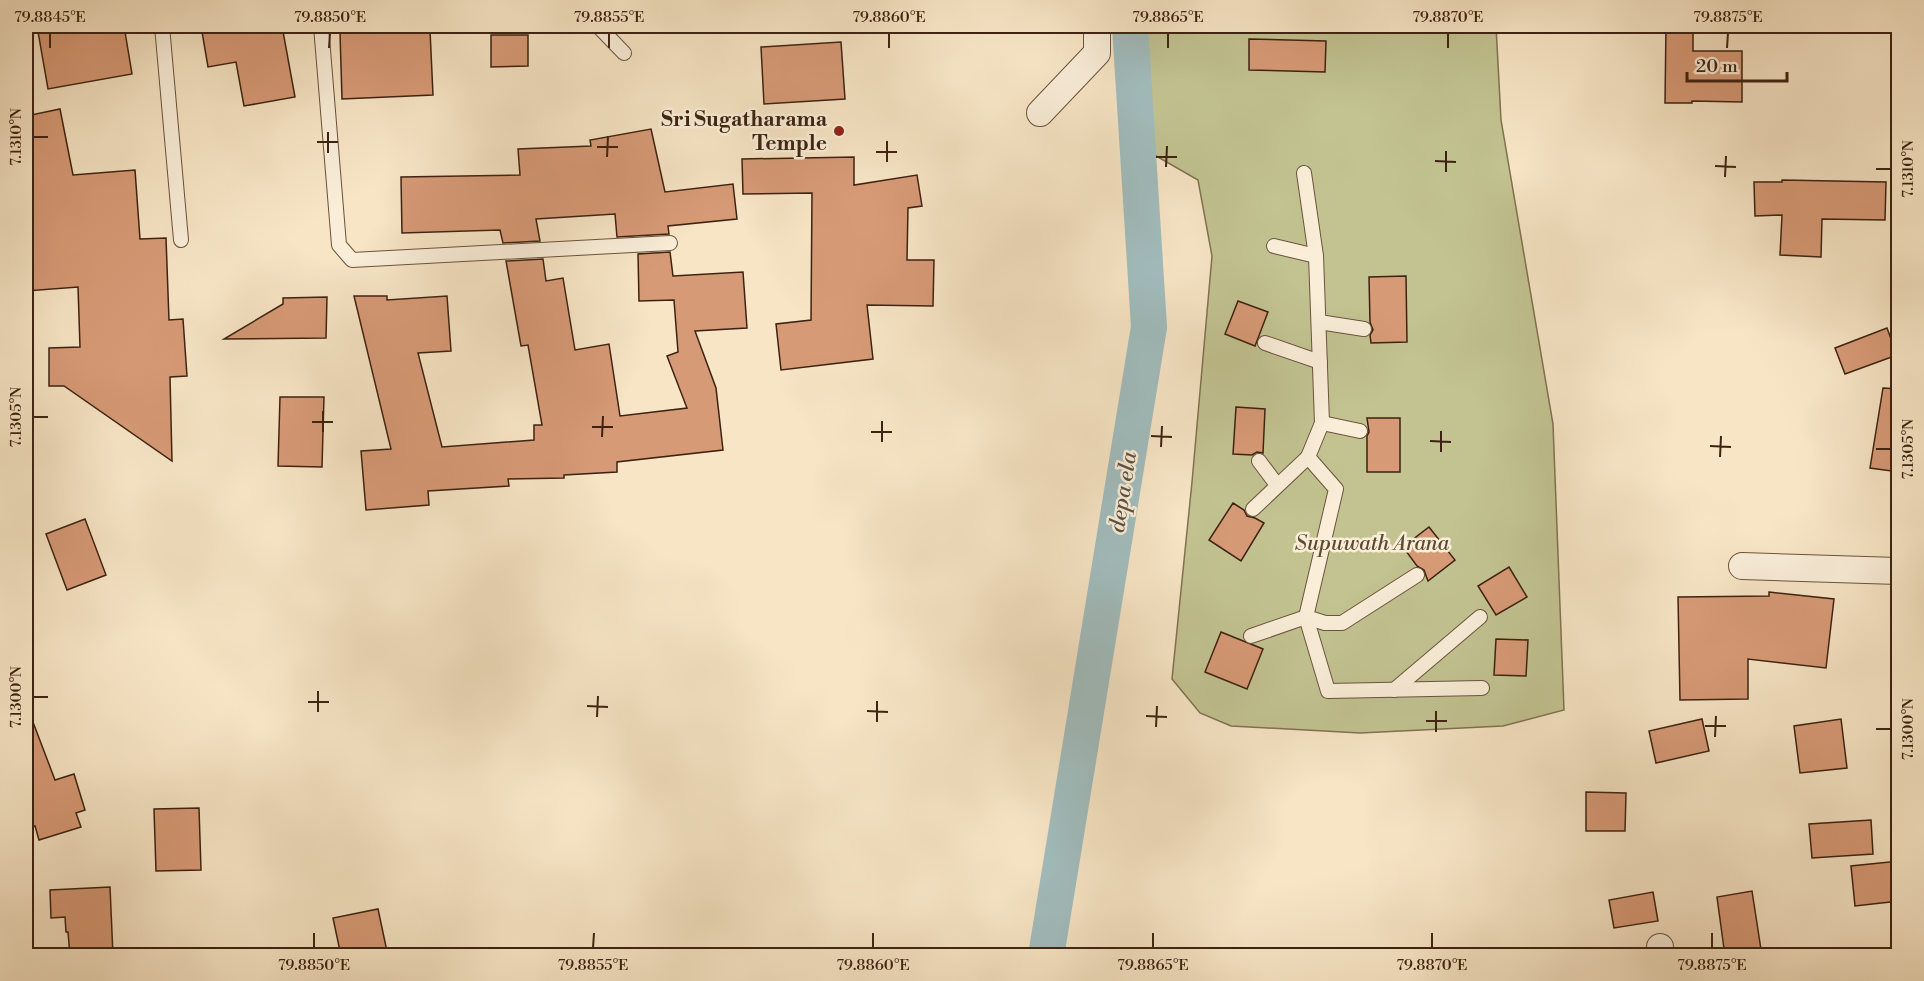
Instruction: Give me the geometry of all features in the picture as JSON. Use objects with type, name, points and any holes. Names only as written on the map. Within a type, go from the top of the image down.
[{"type":"street","points":[[1040,113],[1097,53],[1097,26]]},
{"type":"street","points":[[1742,567],[1899,571]]},
{"type":"lane","points":[[162,26],[181,240]]},
{"type":"lane","points":[[321,26],[339,245],[352,260],[670,243]]},
{"type":"lane","points":[[598,26],[624,53]]},
{"type":"lane","points":[[1253,509],[1308,457],[1322,423],[1316,256],[1304,172]]},
{"type":"lane","points":[[1274,246],[1316,256]]},
{"type":"lane","points":[[1319,322],[1364,329]]},
{"type":"lane","points":[[1265,343],[1320,362]]},
{"type":"lane","points":[[1322,423],[1360,431]]},
{"type":"lane","points":[[1308,457],[1336,489],[1306,616],[1328,691],[1482,688]]},
{"type":"lane","points":[[1259,461],[1277,485]]},
{"type":"lane","points":[[1251,636],[1306,616],[1325,623],[1342,623],[1417,575]]},
{"type":"lane","points":[[1394,690],[1480,617]]},
{"type":"green space","name":"Supuwath Arana","points":[[1130,26],[1496,26],[1501,120],[1553,424],[1564,710],[1503,726],[1360,733],[1231,726],[1200,713],[1172,679],[1212,256],[1198,180],[1137,145]]},
{"type":"building","points":[[37,26],[124,26],[132,74],[48,89]]},
{"type":"building","points":[[201,26],[282,26],[295,97],[244,106],[236,62],[208,67]]},
{"type":"building","points":[[1666,26],[1693,26],[1693,51],[1742,51],[1742,102],[1665,103]]},
{"type":"building","points":[[430,30],[433,95],[342,99],[340,33]]},
{"type":"building","points":[[491,35],[528,35],[528,66],[491,67]]},
{"type":"building","points":[[1249,39],[1326,41],[1325,72],[1249,70]]},
{"type":"building","points":[[841,42],[845,99],[764,104],[761,47]]},
{"type":"building","points":[[60,109],[73,175],[135,170],[140,239],[166,238],[169,320],[183,319],[187,376],[170,377],[172,461],[64,386],[49,386],[49,348],[80,347],[78,287],[26,291],[26,116]]},
{"type":"building","points":[[651,129],[665,192],[733,184],[737,219],[668,226],[669,234],[617,237],[615,214],[536,219],[540,241],[503,243],[500,230],[402,233],[401,177],[520,175],[518,149],[591,146],[590,140]]},
{"type":"building","points":[[854,157],[854,185],[917,175],[922,206],[908,208],[907,260],[934,260],[933,306],[867,305],[873,359],[781,370],[776,324],[811,320],[812,193],[743,194],[742,159]]},
{"type":"building","points":[[1782,180],[1886,182],[1885,220],[1822,219],[1821,257],[1780,255],[1782,215],[1755,216],[1754,182],[1782,182]]},
{"type":"building","points":[[670,252],[673,276],[743,272],[747,328],[695,331],[716,388],[723,450],[617,462],[617,472],[564,475],[564,478],[508,479],[509,486],[428,491],[429,505],[366,510],[361,451],[391,449],[354,296],[387,296],[387,300],[447,296],[451,351],[418,353],[442,447],[534,440],[534,425],[542,425],[528,345],[521,346],[506,261],[543,259],[546,281],[563,278],[575,350],[609,344],[620,416],[687,408],[667,356],[678,352],[674,300],[639,301],[638,254]]},
{"type":"building","points":[[1406,276],[1407,342],[1371,343],[1370,335],[1373,330],[1370,322],[1369,277]]},
{"type":"building","points":[[327,297],[326,338],[224,339],[283,304],[283,298]]},
{"type":"building","points":[[1238,301],[1268,312],[1255,346],[1225,334]]},
{"type":"building","points":[[1887,328],[1897,355],[1845,374],[1835,348]]},
{"type":"building","points":[[1883,388],[1899,389],[1899,472],[1870,468]]},
{"type":"building","points":[[280,397],[324,397],[322,467],[278,466]]},
{"type":"building","points":[[1236,407],[1265,409],[1263,453],[1233,454]]},
{"type":"building","points":[[1367,418],[1400,418],[1400,472],[1367,472],[1369,432]]},
{"type":"building","points":[[1233,503],[1244,510],[1247,516],[1264,523],[1241,561],[1209,540]]},
{"type":"building","points":[[85,519],[106,575],[67,590],[46,534]]},
{"type":"building","points":[[1429,527],[1455,560],[1428,581],[1424,570],[1417,566],[1403,547]]},
{"type":"building","points":[[1509,567],[1527,597],[1496,615],[1478,586]]},
{"type":"building","points":[[1769,592],[1834,599],[1826,668],[1748,659],[1748,699],[1680,700],[1678,597],[1769,596]]},
{"type":"building","points":[[1221,632],[1263,649],[1247,689],[1205,672]]},
{"type":"building","points":[[1496,639],[1528,640],[1526,676],[1494,675]]},
{"type":"building","points":[[26,709],[28,709],[55,780],[74,774],[85,810],[76,813],[81,827],[39,840],[35,826],[26,829]]},
{"type":"building","points":[[1702,719],[1709,751],[1656,763],[1649,731]]},
{"type":"building","points":[[1841,719],[1847,768],[1800,773],[1794,726]]},
{"type":"building","points":[[1586,792],[1626,793],[1625,831],[1586,831]]},
{"type":"building","points":[[199,808],[201,870],[156,871],[154,809]]},
{"type":"building","points":[[1871,820],[1873,854],[1812,858],[1809,824]]},
{"type":"building","points":[[1899,861],[1899,901],[1855,906],[1851,866]]},
{"type":"building","points":[[110,887],[113,956],[70,956],[65,917],[51,918],[50,890]]},
{"type":"building","points":[[1752,891],[1762,956],[1725,956],[1717,897]]},
{"type":"building","points":[[1653,892],[1658,921],[1614,928],[1609,900]]},
{"type":"building","points":[[378,909],[388,956],[341,956],[333,918]]},
{"type":"waterway","name":"depa ela","points":[[1046,956],[1149,327],[1130,26]]},
{"type":"place","name":"Sri Sugatharama Temple","points":[[839,131]]}]
